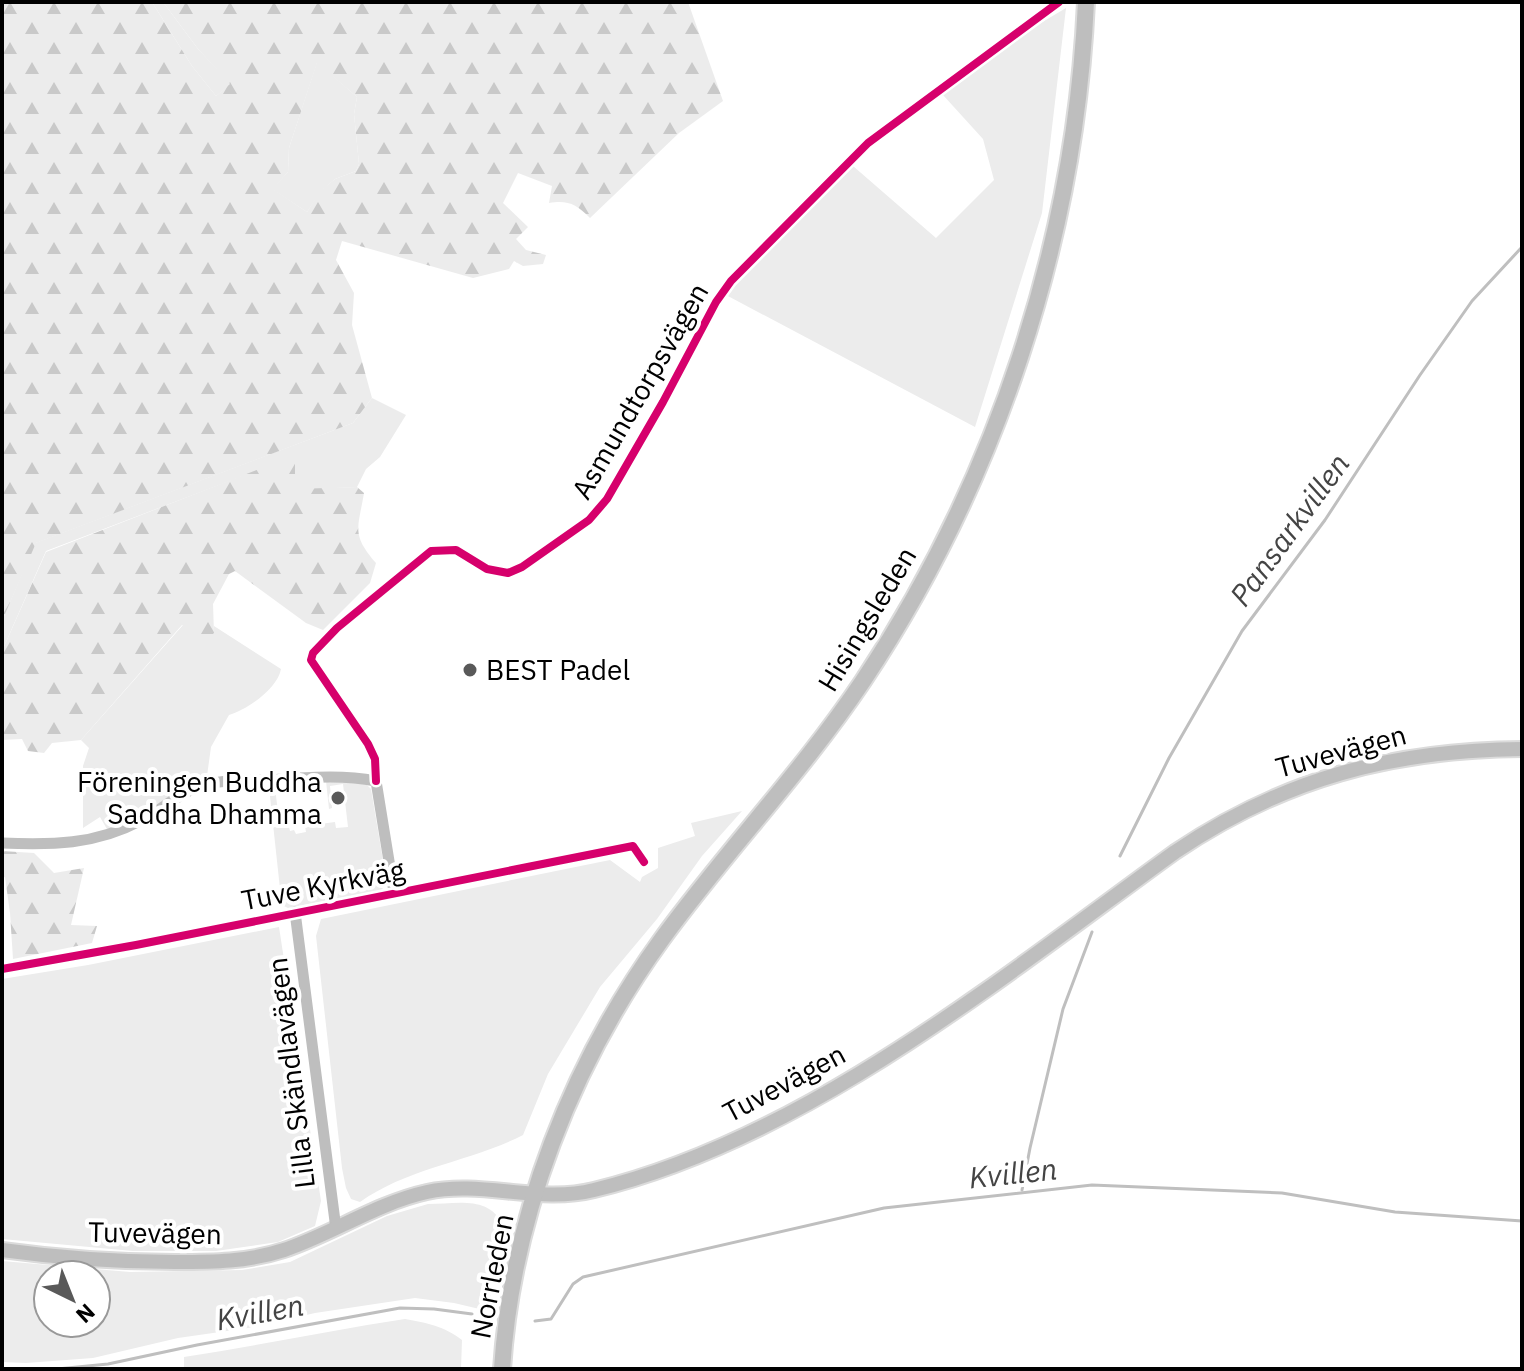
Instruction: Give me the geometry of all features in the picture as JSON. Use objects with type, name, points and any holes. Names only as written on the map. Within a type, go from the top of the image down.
[{"type":"highway","name":"Hisingsleden","points":[[535,1194],[573,1094],[625,995],[662,939],[806,761],[863,681],[914,599],[970,487],[1024,345],[1054,233],[1076,108],[1086,2]]},
{"type":"highway","name":"Norrleden","points":[[502,1369],[509,1297],[535,1194]]},
{"type":"main road","name":"Tuvevägen","points":[[2,1250],[106,1260],[234,1261],[281,1251],[426,1192],[581,1193],[644,1176],[726,1143],[877,1063],[1187,844],[1272,797],[1332,775],[1380,762],[1431,754],[1522,749]]},
{"type":"street","name":"Asmundtorpsvägen","points":[[376,781],[375,759],[368,744],[311,660],[319,646],[378,592],[431,551],[456,550],[487,569],[508,573],[522,567],[589,520],[607,499],[716,302],[731,281],[868,143],[1059,2]]},
{"type":"street","points":[[2,843],[53,845],[105,837],[139,822],[192,790],[214,783],[331,775],[376,781],[394,892]]},
{"type":"street","name":"Tuve Kyrkväg","points":[[2,969],[633,846],[644,862]]},
{"type":"street","name":"Lilla Skändlavägen","points":[[295,912],[336,1229]]},
{"type":"green space","points":[[2,2],[152,2],[192,66],[216,96],[230,84],[198,49],[163,2],[688,2],[723,101],[679,133],[590,218],[571,204],[549,203],[552,186],[518,173],[503,203],[528,227],[516,239],[526,250],[546,255],[543,264],[523,266],[514,261],[509,269],[473,278],[342,241],[336,260],[354,293],[352,325],[372,398],[353,423],[36,543],[2,621]],"holes":[[[317,63],[357,97],[354,114],[359,164],[356,171],[335,179],[320,191],[307,212],[273,189],[288,172],[289,148]]]},
{"type":"green space","points":[[152,2],[163,2],[198,49],[231,84],[216,96],[192,66]]},
{"type":"green space","points":[[1066,8],[1042,213],[975,427],[726,295],[853,166],[936,238],[994,180],[983,139],[943,95],[1034,27]]},
{"type":"green space","points":[[317,62],[357,97],[354,114],[359,164],[356,171],[335,179],[321,191],[307,212],[272,189],[288,172],[289,148]]},
{"type":"green space","points":[[372,398],[406,415],[380,457],[366,469],[357,487],[295,490],[295,456],[46,551],[2,651],[2,621],[35,543],[353,423]]},
{"type":"green space","points":[[295,455],[295,489],[357,487],[364,493],[358,531],[363,545],[376,563],[370,583],[323,630],[306,623],[235,571],[229,574],[213,604],[214,633],[207,639],[182,625],[81,740],[52,743],[44,753],[28,751],[22,739],[2,740],[2,651],[46,552]]},
{"type":"green space","points":[[183,625],[214,633],[214,626],[281,669],[279,676],[261,697],[229,715],[211,747],[207,776],[108,831],[100,817],[83,828],[83,766],[89,748],[81,740]]},
{"type":"green space","points":[[326,781],[365,783],[371,789],[387,884],[381,890],[288,908],[281,898],[269,787],[275,788],[280,828],[289,827],[296,834],[306,832],[305,826],[335,822],[336,828],[348,827],[343,784],[330,786],[332,808],[329,809]]},
{"type":"green space","points":[[742,811],[702,856],[657,919],[600,987],[548,1074],[523,1135],[399,1181],[360,1202],[351,1199],[342,1168],[316,936],[321,919],[610,860],[640,882],[642,877],[658,868],[658,848],[695,836],[691,823]]},
{"type":"green space","points":[[2,851],[34,853],[54,873],[84,868],[71,925],[97,926],[92,943],[13,959],[10,913],[5,877],[2,878]]},
{"type":"green space","points":[[279,927],[321,1201],[315,1226],[278,1242],[216,1251],[133,1251],[2,1239],[2,979]]},
{"type":"green space","points":[[428,1204],[480,1205],[497,1215],[503,1225],[488,1311],[415,1298],[178,1338],[93,1358],[2,1362],[2,1261],[32,1264],[32,1339],[112,1339],[112,1270],[242,1270],[290,1262],[387,1216]]},
{"type":"green space","points":[[405,1319],[442,1328],[462,1340],[461,1369],[184,1369],[184,1357]]},
{"type":"waterway","name":"Pansarkvillen","points":[[1120,856],[1169,758],[1242,631],[1325,520],[1472,301],[1522,247]]},
{"type":"waterway","name":"Pansarkvillen","points":[[1022,1190],[1063,1009],[1092,932]]},
{"type":"waterway","name":"Kvillen","points":[[535,1321],[551,1319],[573,1284],[583,1277],[884,1208],[1092,1185],[1282,1193],[1395,1212],[1522,1221]]},
{"type":"waterway","name":"Kvillen","points":[[57,1369],[108,1364],[400,1308],[472,1314]]},
{"type":"cycle path","points":[[376,781],[375,759],[368,744],[311,660],[313,653],[337,628],[431,551],[456,550],[487,569],[508,573],[522,567],[589,520],[607,499],[716,302],[731,281],[868,143],[1059,2]]},
{"type":"cycle path","points":[[2,969],[633,846],[644,862]]},
{"type":"place","name":"BEST Padel","points":[[470,670]]},
{"type":"place","name":"Föreningen Buddha Saddha Dhamma","points":[[338,798]]}]
